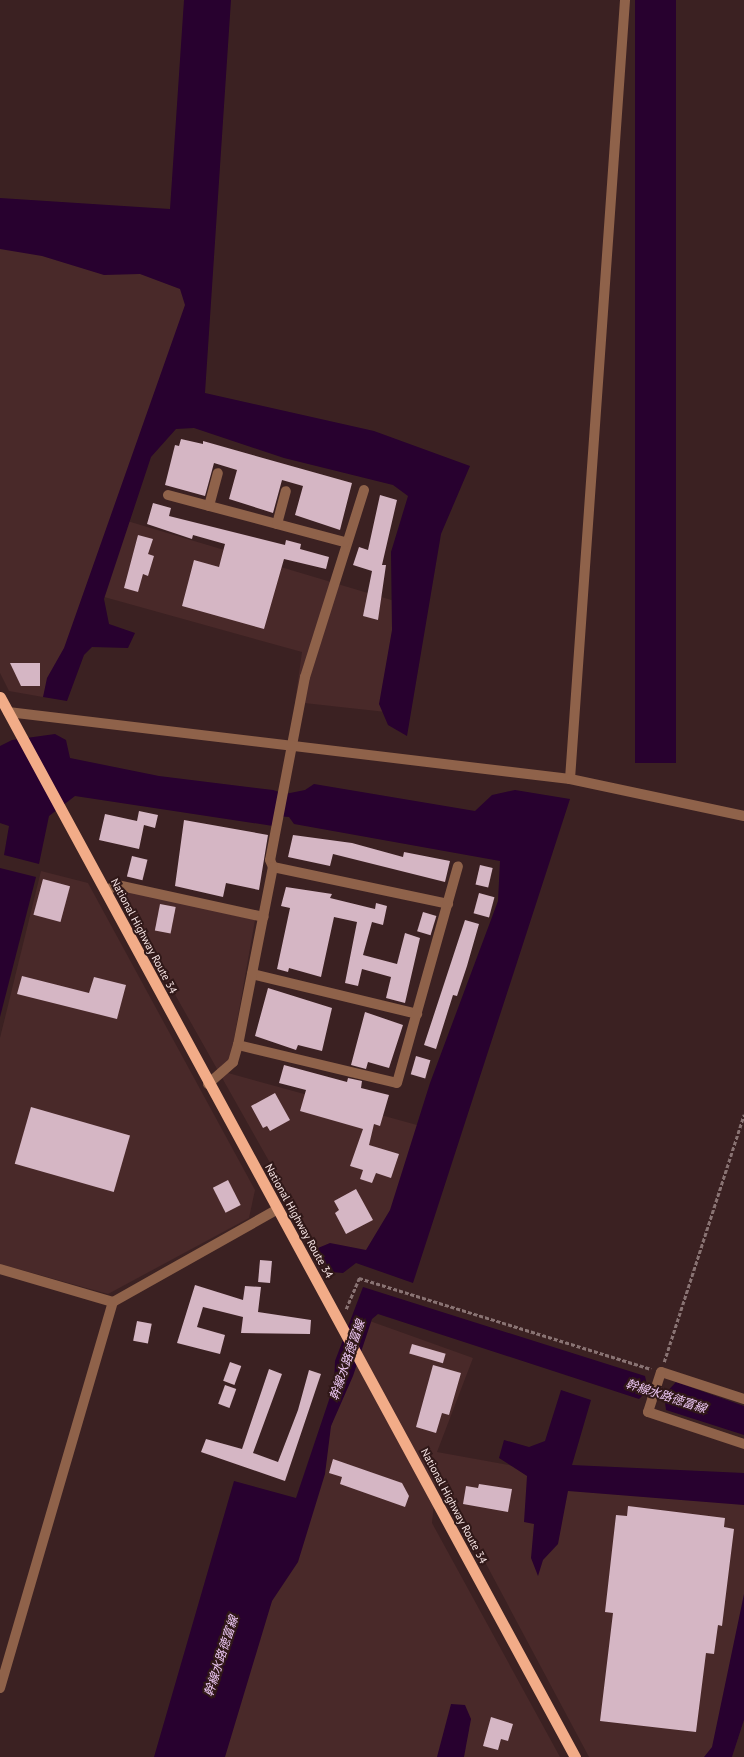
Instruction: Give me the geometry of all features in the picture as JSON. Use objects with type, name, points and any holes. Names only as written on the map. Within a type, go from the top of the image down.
[{"type":"highway","name":"National Highway Route 34","points":[[0,698],[22,736],[208,1084],[342,1326],[574,1757]]},
{"type":"street","points":[[570,779],[625,0]]},
{"type":"street","points":[[209,506],[218,473]]},
{"type":"street","points":[[208,1084],[233,1062],[238,1045],[273,867],[270,860],[291,762],[290,746],[322,617],[345,542],[364,490]]},
{"type":"street","points":[[277,524],[286,491]]},
{"type":"street","points":[[168,495],[345,542]]},
{"type":"street","points":[[8,712],[570,779],[744,816]]},
{"type":"street","points":[[238,1045],[397,1083],[458,866]]},
{"type":"street","points":[[273,867],[448,904]]},
{"type":"street","points":[[105,891],[117,885],[264,917]]},
{"type":"street","points":[[252,974],[417,1014]]},
{"type":"street","points":[[0,1688],[113,1302],[278,1208]]},
{"type":"street","points":[[0,1269],[113,1302]]},
{"type":"street","points":[[744,1399],[661,1372],[648,1412],[744,1444]]},
{"type":"path","points":[[342,1326],[359,1278],[661,1372],[744,1115]]},
{"type":"shaded area","points":[[0,236],[198,270],[124,520],[398,602],[386,712],[295,702],[302,652],[97,595],[43,697],[9,691],[0,673]]},
{"type":"shaded area","points":[[41,871],[88,883],[255,1190],[249,1218],[108,1294],[0,1264],[0,1038]]},
{"type":"shaded area","points":[[115,888],[255,920],[228,1073],[428,1128],[374,1263],[318,1248]]},
{"type":"shaded area","points":[[367,1320],[473,1358],[437,1452],[552,1473],[744,1478],[744,1720],[732,1757],[589,1757],[437,1472],[432,1523],[560,1757],[219,1757]]},
{"type":"water","points":[[184,0],[231,0],[205,393],[374,431],[470,466],[441,534],[407,736],[388,725],[379,704],[392,630],[391,552],[408,496],[393,485],[284,458],[194,428],[176,429],[151,457],[104,599],[109,624],[135,633],[128,648],[92,647],[84,655],[67,701],[43,697],[47,678],[64,648],[185,305],[180,289],[140,274],[104,275],[42,256],[0,249],[0,198],[170,209]]},
{"type":"water","points":[[635,0],[676,0],[676,763],[635,763]]},
{"type":"water","points":[[55,734],[66,740],[70,758],[159,776],[273,790],[285,794],[305,790],[314,784],[475,811],[492,795],[515,790],[570,799],[413,1283],[356,1263],[343,1273],[331,1272],[318,1248],[330,1243],[366,1250],[390,1210],[430,1083],[498,901],[500,861],[294,824],[289,817],[275,816],[273,826],[75,796],[49,816],[39,864],[4,855],[9,826],[0,823],[0,746],[12,740]]},
{"type":"water","points":[[0,868],[36,877],[0,1017]]},
{"type":"water","points":[[363,1287],[645,1376],[648,1390],[639,1399],[378,1314],[372,1319],[353,1376],[331,1426],[325,1474],[298,1562],[272,1601],[225,1757],[154,1757],[234,1481],[296,1498],[334,1385],[335,1361]]},
{"type":"water","points":[[676,1382],[744,1406],[744,1435],[666,1410],[664,1395]]},
{"type":"water","points":[[561,1390],[591,1400],[572,1465],[744,1473],[744,1505],[568,1491],[558,1544],[543,1560],[538,1576],[531,1558],[534,1524],[524,1522],[527,1476],[499,1458],[504,1440],[529,1447],[545,1441]]},
{"type":"water","points":[[744,1594],[744,1720],[732,1757],[704,1757],[712,1747]]},
{"type":"water","points":[[451,1704],[465,1705],[471,1719],[464,1757],[437,1757]]},
{"type":"building","points":[[181,439],[203,444],[203,441],[352,483],[340,530],[295,515],[303,486],[282,480],[273,513],[229,499],[237,470],[214,463],[205,496],[165,485],[175,445],[179,446]]},
{"type":"building","points":[[380,495],[397,500],[382,565],[386,565],[378,620],[363,616],[372,571],[353,565],[359,547],[368,550]]},
{"type":"building","points":[[153,503],[171,508],[169,516],[285,545],[286,540],[301,544],[300,549],[329,557],[326,569],[284,559],[264,629],[182,606],[194,560],[219,567],[225,544],[193,535],[192,539],[147,524]]},
{"type":"building","points":[[138,535],[153,539],[148,554],[154,556],[148,576],[143,574],[138,592],[124,588]]},
{"type":"building","points":[[10,663],[40,663],[40,686],[21,686]]},
{"type":"building","points":[[139,811],[158,815],[155,828],[144,825],[139,849],[99,840],[105,814],[137,821]]},
{"type":"building","points":[[184,820],[268,835],[259,890],[226,883],[223,897],[175,886]]},
{"type":"building","points":[[293,835],[352,843],[403,857],[404,852],[450,861],[445,882],[333,854],[330,866],[288,857]]},
{"type":"building","points":[[132,856],[148,860],[142,880],[127,876]]},
{"type":"building","points":[[480,865],[493,868],[488,887],[476,884]]},
{"type":"building","points":[[43,879],[70,886],[60,922],[33,915]]},
{"type":"building","points":[[286,887],[332,894],[330,898],[375,909],[376,903],[387,906],[383,925],[372,922],[363,955],[397,964],[405,933],[420,938],[405,1003],[386,998],[391,977],[362,969],[358,986],[345,983],[357,922],[334,917],[321,977],[289,968],[288,972],[277,969],[290,908],[281,906]]},
{"type":"building","points":[[479,893],[494,897],[489,917],[474,913]]},
{"type":"building","points":[[160,904],[176,907],[171,934],[155,931]]},
{"type":"building","points":[[423,912],[436,916],[431,935],[417,931]]},
{"type":"building","points":[[465,920],[479,924],[457,996],[453,995],[436,1049],[424,1045]]},
{"type":"building","points":[[22,976],[89,993],[94,977],[126,985],[117,1019],[17,994]]},
{"type":"building","points":[[268,988],[332,1008],[322,1051],[298,1045],[296,1050],[255,1036]]},
{"type":"building","points":[[365,1012],[403,1025],[389,1068],[368,1062],[366,1069],[351,1065]]},
{"type":"building","points":[[416,1056],[430,1060],[425,1078],[411,1074]]},
{"type":"building","points":[[284,1065],[347,1082],[348,1078],[362,1081],[361,1088],[389,1095],[380,1126],[374,1124],[369,1145],[399,1154],[391,1178],[376,1173],[372,1183],[360,1179],[363,1170],[350,1166],[363,1129],[300,1111],[306,1090],[279,1083]]},
{"type":"building","points":[[275,1093],[290,1120],[270,1131],[267,1126],[263,1128],[251,1106]]},
{"type":"building","points":[[31,1107],[130,1135],[114,1192],[15,1164]]},
{"type":"building","points":[[228,1180],[241,1205],[226,1213],[213,1188]]},
{"type":"building","points":[[356,1189],[373,1220],[346,1234],[335,1213],[339,1210],[334,1201]]},
{"type":"building","points":[[260,1260],[272,1261],[270,1283],[258,1282]]},
{"type":"building","points":[[195,1285],[243,1300],[245,1286],[261,1287],[258,1312],[311,1320],[310,1334],[241,1333],[243,1317],[203,1307],[197,1327],[225,1335],[220,1354],[177,1343]]},
{"type":"building","points":[[137,1321],[152,1324],[148,1343],[133,1341]]},
{"type":"building","points":[[412,1344],[446,1354],[443,1363],[409,1354]]},
{"type":"building","points":[[230,1362],[241,1366],[234,1385],[223,1381]]},
{"type":"building","points":[[433,1365],[461,1373],[449,1415],[442,1413],[436,1433],[416,1427]]},
{"type":"building","points":[[269,1369],[282,1374],[253,1453],[278,1462],[298,1410],[309,1370],[321,1374],[285,1481],[201,1452],[206,1439],[242,1449]]},
{"type":"building","points":[[225,1385],[236,1389],[229,1408],[218,1404]]},
{"type":"building","points":[[333,1459],[402,1483],[409,1496],[405,1507],[340,1484],[342,1477],[329,1473]]},
{"type":"building","points":[[479,1484],[512,1489],[508,1512],[463,1504],[466,1486],[478,1488]]},
{"type":"building","points":[[628,1506],[725,1518],[724,1527],[734,1529],[722,1626],[718,1625],[714,1654],[706,1653],[696,1732],[600,1721],[613,1613],[605,1612],[616,1515],[627,1516]]},
{"type":"building","points":[[491,1717],[513,1724],[508,1741],[501,1739],[498,1750],[483,1746]]},
{"type":"waterway","name":"幹線水路徳富線","points":[[644,1389],[668,1396]]}]
